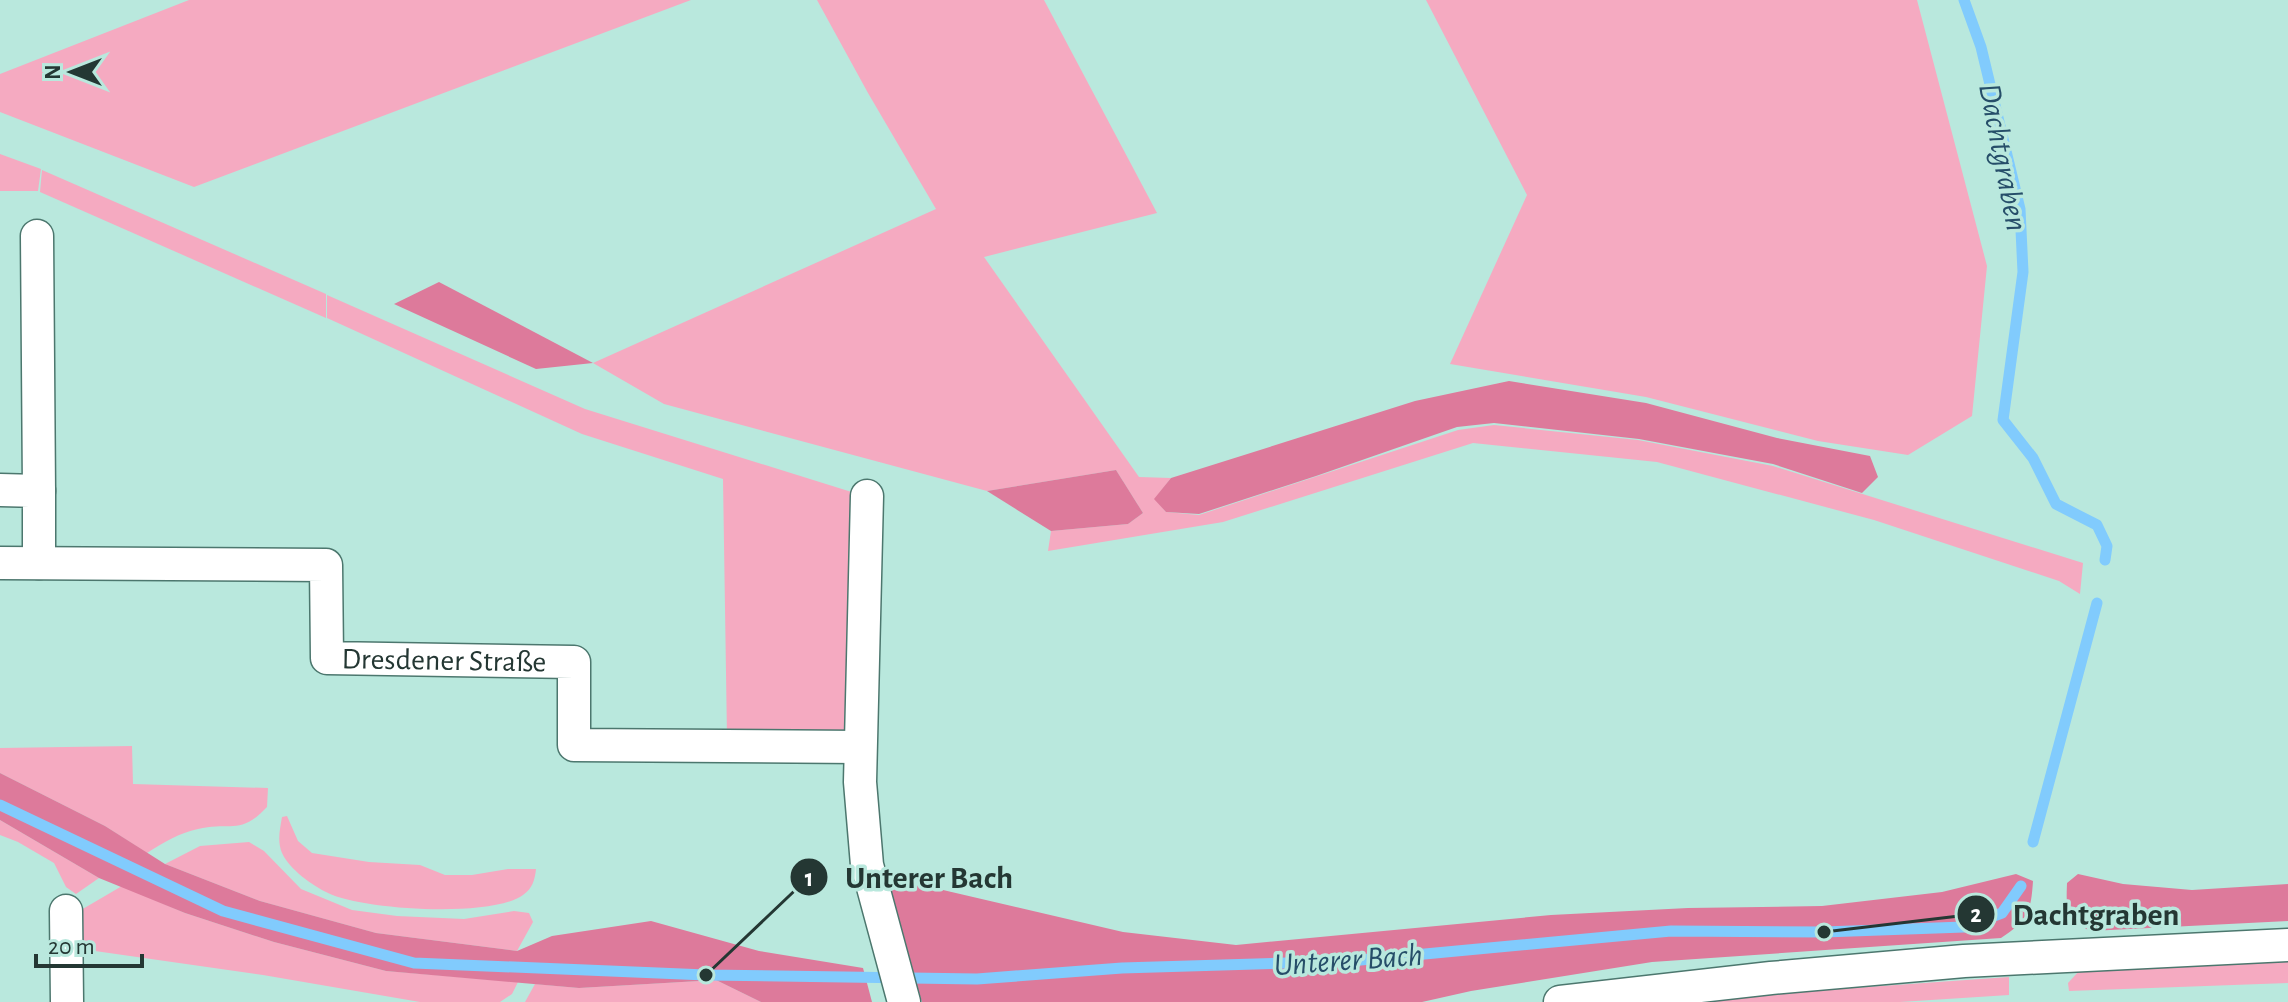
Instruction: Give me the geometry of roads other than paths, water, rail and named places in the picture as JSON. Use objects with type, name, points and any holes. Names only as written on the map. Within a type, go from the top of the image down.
[{"type":"street","points":[[37,236],[39,563]]},
{"type":"street","points":[[0,490],[39,491]]},
{"type":"street","points":[[867,496],[860,747],[862,821],[867,865],[904,1002]]},
{"type":"street","name":"Dresdener Straße","points":[[0,563],[326,565],[327,658],[574,662],[574,745],[860,747]]},
{"type":"street","points":[[66,911],[67,1002]]},
{"type":"street","points":[[1560,1002],[1771,978],[1964,961],[2288,945]]},
{"type":"waterway","name":"Dachtgraben","points":[[1964,0],[1981,47],[2020,209],[2023,272],[2003,420],[2033,458],[2056,504],[2097,525],[2107,546],[2105,560]]},
{"type":"waterway","name":"Dachtgraben","points":[[2033,842],[2097,603]]},
{"type":"waterway","name":"Unterer Bach","points":[[0,805],[223,911],[414,963],[706,975],[977,979],[1122,968],[1350,961],[1671,931],[1824,932],[1964,927],[2002,913],[2021,886]]},
{"type":"place","name":"Dachtgraben","points":[[1824,932]]},
{"type":"place","name":"Unterer Bach","points":[[706,975]]}]
